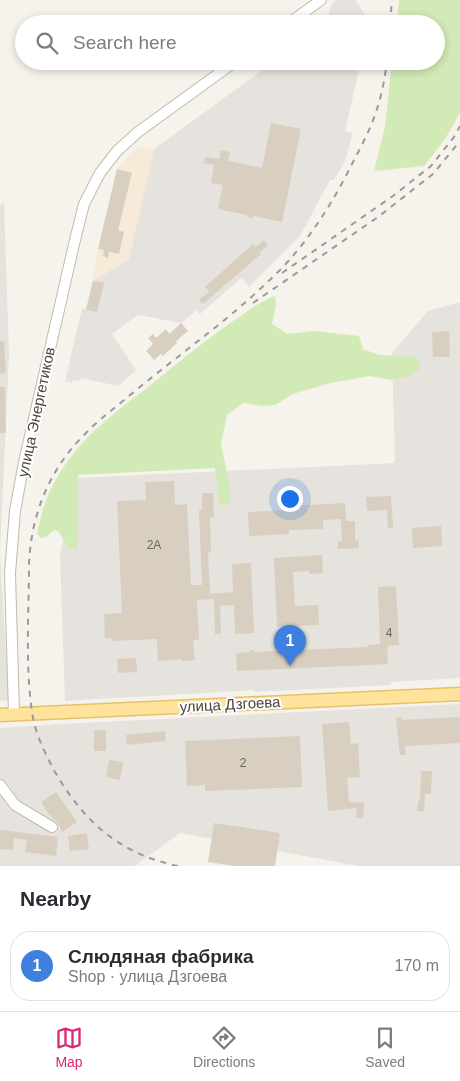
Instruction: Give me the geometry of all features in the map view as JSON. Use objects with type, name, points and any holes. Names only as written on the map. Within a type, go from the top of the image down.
[{"type":"main road","name":"улица Дзгоева","points":[[0,715],[460,694]]},
{"type":"street","points":[[300,15],[321,0]]},
{"type":"street","name":"улица Энергетиков","points":[[14,714],[10,573],[15,512],[24,462],[84,204],[100,173],[117,152],[138,132],[224,70]]},
{"type":"street","points":[[0,785],[15,805],[52,827]]},
{"type":"shaded area","points":[[336,0],[356,0],[365,15],[329,15],[331,5]]},
{"type":"shaded area","points":[[263,70],[359,70],[345,131],[353,133],[345,161],[334,180],[330,180],[300,236],[249,287],[243,279],[240,279],[200,314],[197,310],[181,323],[138,315],[112,334],[136,370],[118,386],[81,378],[80,381],[73,380],[72,383],[65,381],[82,309],[86,309],[93,281],[129,259],[154,149]]},
{"type":"shaded area","points":[[136,147],[154,149],[129,259],[93,281],[98,249],[117,169]]},
{"type":"shaded area","points":[[4,203],[9,354],[0,553],[0,205]]},
{"type":"shaded area","points":[[460,302],[460,678],[65,701],[60,555],[76,478],[395,463],[392,353],[428,311]]},
{"type":"shaded area","points":[[0,555],[9,700],[0,701]]},
{"type":"shaded area","points":[[390,672],[391,685],[254,692],[253,679]]},
{"type":"shaded area","points":[[460,704],[460,866],[359,866],[180,833],[135,866],[0,866],[0,728]]},
{"type":"green space","points":[[399,0],[460,0],[460,112],[444,140],[424,166],[374,171],[385,127],[391,70],[445,70],[445,15],[398,15]]},
{"type":"green space","points":[[275,296],[276,304],[272,324],[288,334],[314,331],[359,336],[363,349],[379,355],[418,358],[420,368],[411,376],[390,380],[370,376],[330,383],[293,394],[275,405],[263,406],[243,403],[227,415],[221,444],[230,488],[230,503],[220,506],[215,468],[78,475],[78,548],[68,548],[59,532],[54,530],[46,537],[41,538],[37,534],[39,523],[53,485],[63,467],[88,437],[108,418],[202,344],[254,307]]},
{"type":"building","points":[[271,123],[301,129],[282,222],[254,216],[253,218],[247,217],[247,215],[218,209],[223,185],[211,183],[214,165],[204,163],[205,157],[219,159],[221,150],[230,152],[228,161],[262,168]]},
{"type":"building","points":[[117,169],[132,173],[118,230],[124,232],[119,254],[109,252],[108,258],[103,256],[104,250],[98,249]]},
{"type":"building","points":[[264,240],[268,245],[260,252],[261,254],[203,304],[199,300],[209,292],[205,287],[253,244],[256,247]]},
{"type":"building","points":[[93,281],[104,283],[97,312],[86,310]]},
{"type":"building","points":[[181,323],[188,331],[163,356],[161,354],[154,360],[146,351],[153,344],[148,338],[153,334],[156,338],[166,329],[169,334]]},
{"type":"building","points":[[449,331],[450,357],[433,357],[432,332]]},
{"type":"building","points":[[0,341],[4,341],[6,373],[0,374]]},
{"type":"building","points":[[0,387],[5,387],[6,433],[0,433]]},
{"type":"building","points":[[174,481],[175,505],[187,504],[191,585],[202,585],[199,510],[202,510],[202,493],[213,493],[214,517],[210,517],[211,552],[208,553],[210,594],[233,592],[232,564],[251,563],[254,633],[235,634],[234,605],[220,606],[221,634],[215,634],[214,599],[197,600],[199,640],[193,640],[195,660],[158,661],[157,639],[112,641],[112,638],[105,638],[104,614],[122,613],[117,501],[146,500],[145,482]]},
{"type":"building","points":[[391,496],[393,528],[388,528],[387,510],[367,511],[366,497]]},
{"type":"building","points":[[345,503],[346,521],[355,521],[355,541],[358,540],[359,548],[338,549],[338,541],[342,541],[341,519],[323,520],[323,529],[289,530],[289,534],[249,536],[248,512],[290,510],[290,506]]},
{"type":"building","points":[[441,526],[442,546],[413,548],[412,528]]},
{"type":"building","points":[[322,555],[323,573],[309,574],[309,571],[293,572],[295,606],[318,605],[319,625],[277,627],[274,558]]},
{"type":"building","points":[[396,586],[399,645],[387,646],[388,664],[237,671],[236,653],[249,652],[249,650],[254,650],[254,652],[368,647],[368,645],[380,644],[378,587]]},
{"type":"building","points":[[136,658],[137,672],[118,673],[117,659]]},
{"type":"building","points":[[402,717],[402,720],[460,717],[460,743],[405,746],[406,755],[400,755],[396,718]]},
{"type":"building","points":[[349,722],[351,744],[358,743],[360,777],[347,778],[349,802],[364,803],[363,818],[356,818],[357,808],[328,811],[322,724]]},
{"type":"building","points":[[94,730],[106,730],[106,751],[94,751]]},
{"type":"building","points":[[165,731],[166,741],[127,745],[126,735]]},
{"type":"building","points":[[300,736],[302,787],[205,791],[205,785],[187,786],[185,741]]},
{"type":"building","points":[[109,760],[123,762],[120,780],[106,777]]},
{"type":"building","points":[[421,771],[432,771],[431,794],[425,794],[424,811],[417,811],[418,801],[420,801]]},
{"type":"building","points":[[56,792],[77,822],[62,832],[58,823],[49,815],[41,802]]},
{"type":"building","points":[[214,823],[280,833],[275,866],[234,866],[208,862]]},
{"type":"building","points":[[0,830],[58,837],[56,856],[25,852],[27,840],[14,838],[13,850],[0,849]]},
{"type":"building","points":[[87,833],[89,849],[70,851],[68,836]]},
{"type":"railway","points":[[391,15],[392,0]]},
{"type":"railway","points":[[178,866],[157,861],[138,853],[121,844],[91,821],[66,790],[55,772],[35,728],[29,675],[29,564],[38,511],[44,494],[61,463],[84,435],[98,421],[247,301],[280,270],[301,246],[329,206],[366,137],[379,103],[386,70]]},
{"type":"railway","points":[[282,273],[393,196],[431,166],[454,137],[460,126]]},
{"type":"railway","points":[[253,303],[378,217],[433,174],[460,141]]},
{"type":"place","name":"Слюдяная фабрика","points":[[290,666]]}]
